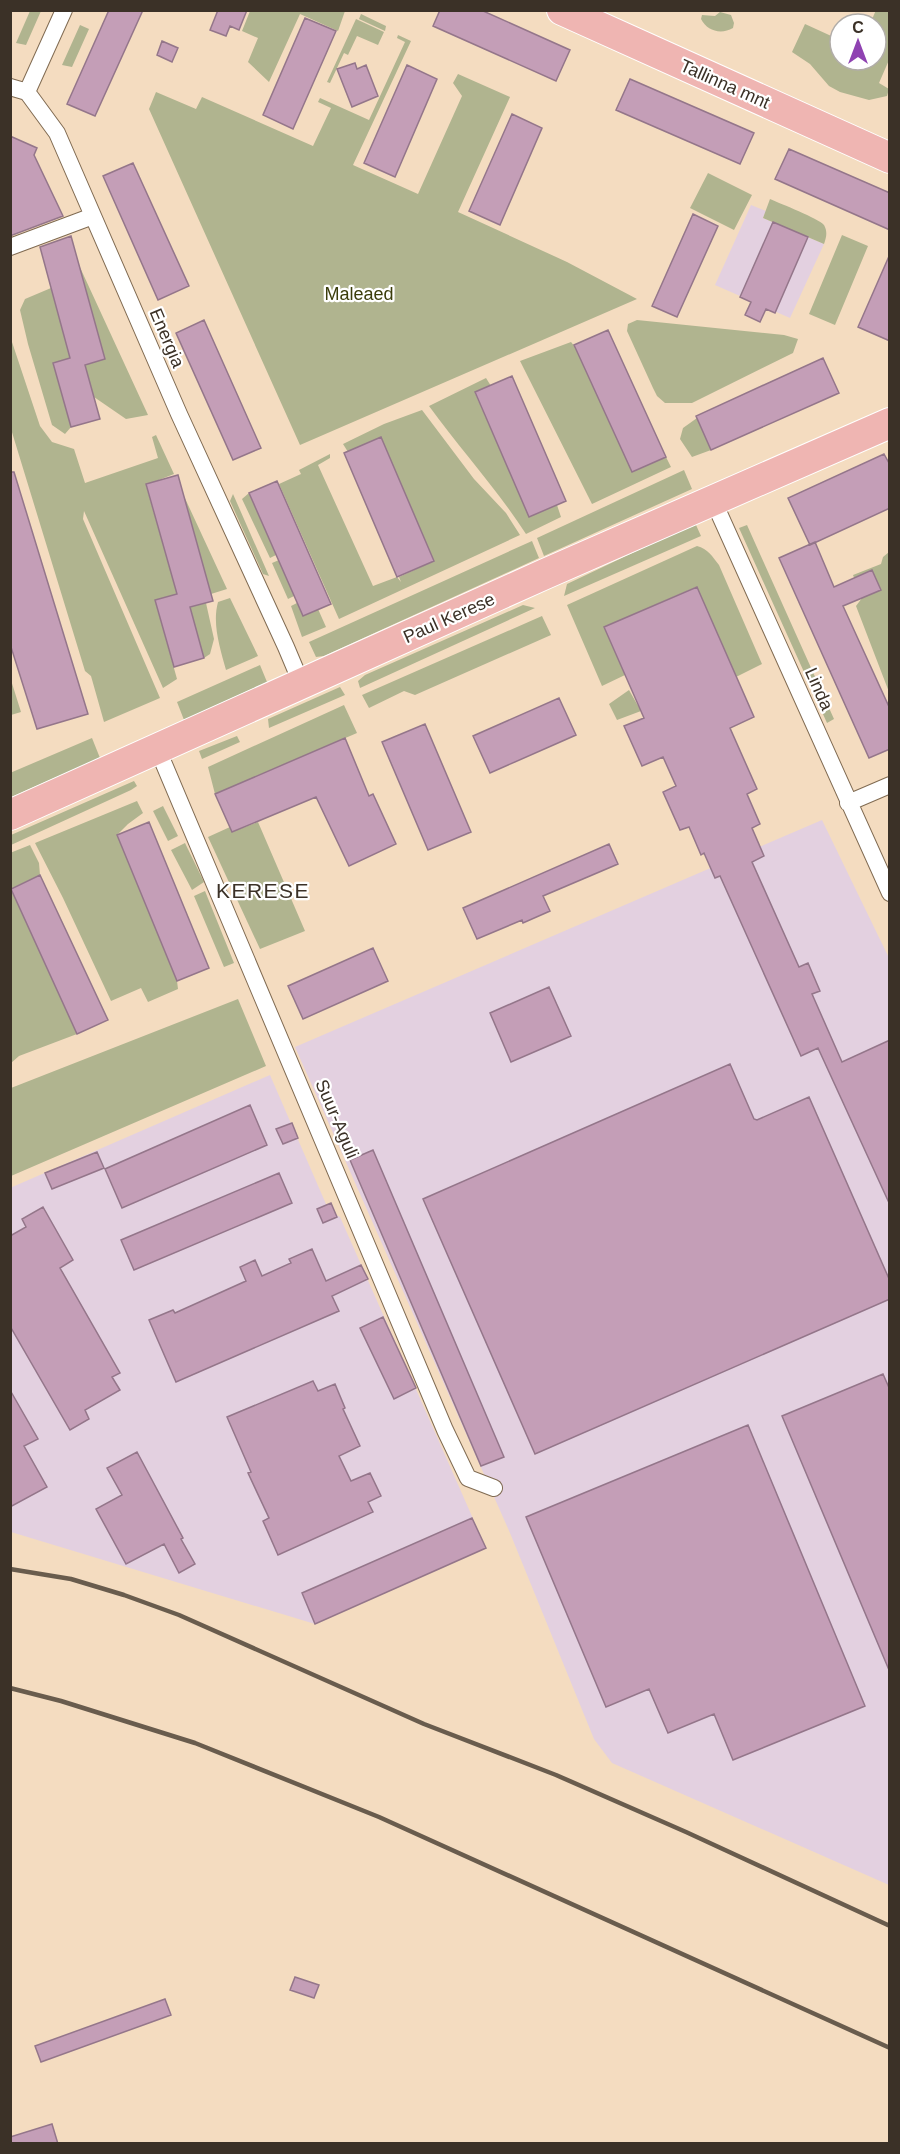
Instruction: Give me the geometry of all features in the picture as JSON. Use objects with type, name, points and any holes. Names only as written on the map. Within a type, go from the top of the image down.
[{"type":"highway","name":"Tallinna mnt","points":[[562,10],[890,158]]},
{"type":"highway","name":"Tallinna mnt","points":[[600,10],[883,139],[890,140]]},
{"type":"highway","name":"Paul Kerese","points":[[10,815],[889,422]]},
{"type":"street","points":[[10,87],[27,92],[64,10]]},
{"type":"street","name":"Energia","points":[[27,92],[57,133],[183,424],[302,685]]},
{"type":"street","points":[[10,247],[93,216]]},
{"type":"street","name":"Linda","points":[[713,500],[890,893]]},
{"type":"street","name":"Suur-Aguli","points":[[158,750],[450,1440],[468,1478],[494,1488]]},
{"type":"street","points":[[848,803],[890,785]]},
{"type":"shaded area","points":[[751,205],[766,211],[763,218],[824,244],[790,318],[715,285]]},
{"type":"shaded area","points":[[822,820],[889,958],[889,1885],[612,1763],[594,1739],[510,1533],[295,1047]]},
{"type":"shaded area","points":[[270,1075],[329,1211],[340,1217],[486,1548],[315,1624],[11,1532],[10,1188]]},
{"type":"green space","points":[[250,10],[345,11],[338,31],[300,14],[269,82],[248,62],[258,38],[242,31]]},
{"type":"green space","points":[[876,10],[889,11],[888,62],[888,12],[875,12]]},
{"type":"green space","points":[[30,11],[41,11],[26,45],[16,43]]},
{"type":"green space","points":[[720,12],[731,15],[733,28],[715,31],[701,19],[702,15],[715,16]]},
{"type":"green space","points":[[361,14],[386,26],[385,31],[359,19]]},
{"type":"green space","points":[[356,19],[384,32],[378,45],[357,36],[348,55],[344,53],[330,83],[327,82]]},
{"type":"green space","points":[[805,24],[828,35],[828,72],[884,72],[879,83],[889,89],[887,96],[869,100],[840,92],[829,86],[810,64],[792,52]]},
{"type":"green space","points":[[80,25],[89,29],[72,67],[62,65]]},
{"type":"green space","name":"Maleaed","points":[[398,35],[411,41],[353,165],[418,194],[462,96],[453,83],[458,74],[510,97],[458,212],[567,262],[637,299],[300,445],[149,109],[156,92],[196,109],[202,97],[313,146],[331,108],[318,102],[320,98],[369,120],[405,42],[397,38]]},
{"type":"green space","points":[[708,173],[752,195],[734,230],[690,208]]},
{"type":"green space","points":[[770,199],[824,225],[826,237],[824,244],[763,218]]},
{"type":"green space","points":[[842,235],[868,246],[835,325],[809,314]]},
{"type":"green space","points":[[78,263],[148,415],[126,419],[94,397],[85,365],[105,359]]},
{"type":"green space","points":[[51,288],[70,358],[53,363],[71,427],[65,434],[52,425],[20,310],[25,299]]},
{"type":"green space","points":[[637,320],[784,335],[798,339],[793,353],[692,403],[665,403],[657,396],[627,331],[628,324]]},
{"type":"green space","points":[[10,336],[40,426],[52,442],[74,449],[85,483],[158,458],[152,437],[156,435],[174,474],[146,485],[177,594],[155,600],[177,679],[163,688],[84,511],[83,519],[160,698],[104,722],[91,676],[85,671],[11,429]]},
{"type":"green space","points":[[571,342],[666,457],[671,467],[592,504],[520,361]]},
{"type":"green space","points":[[486,378],[491,386],[475,393],[529,516],[557,505],[561,517],[526,534],[429,406]]},
{"type":"green space","points":[[422,410],[474,479],[506,513],[520,535],[339,619],[279,484],[301,474],[299,470],[330,454],[330,458],[318,465],[373,586],[397,577],[401,582],[399,577],[434,561],[381,438],[348,452],[343,444],[384,424]]},
{"type":"green space","points":[[697,418],[711,450],[692,457],[680,439],[683,428]]},
{"type":"green space","points":[[684,470],[692,489],[544,556],[537,538]]},
{"type":"green space","points":[[249,493],[276,555],[270,558],[242,499]]},
{"type":"green space","points":[[183,494],[227,589],[211,594]]},
{"type":"green space","points":[[233,494],[269,576],[263,574],[230,501]]},
{"type":"green space","points":[[696,525],[701,536],[564,596],[567,584]]},
{"type":"green space","points":[[747,525],[834,719],[827,723],[739,528]]},
{"type":"green space","points":[[532,541],[539,558],[324,656],[316,657],[309,642]]},
{"type":"green space","points":[[697,546],[707,551],[719,565],[762,664],[736,677],[696,587],[604,627],[625,675],[602,686],[567,605]]},
{"type":"green space","points":[[889,552],[889,692],[856,606],[862,598],[853,575],[881,564],[883,557]]},
{"type":"green space","points":[[279,560],[294,596],[288,599],[272,563]]},
{"type":"green space","points":[[230,598],[258,656],[226,670],[218,636],[216,610],[218,602]]},
{"type":"green space","points":[[206,603],[214,639],[210,654],[204,658],[190,607]]},
{"type":"green space","points":[[297,603],[304,616],[318,609],[326,627],[302,637],[291,606]]},
{"type":"green space","points":[[523,605],[535,608],[360,688],[358,681],[365,675]]},
{"type":"green space","points":[[542,616],[551,635],[415,695],[404,691],[369,708],[362,695]]},
{"type":"green space","points":[[260,665],[267,682],[184,720],[177,702]]},
{"type":"green space","points":[[10,677],[21,712],[11,715],[10,715]]},
{"type":"green space","points":[[340,687],[345,695],[269,728],[268,719]]},
{"type":"green space","points":[[629,690],[641,711],[617,720],[609,704]]},
{"type":"green space","points":[[344,705],[357,733],[215,794],[208,767]]},
{"type":"green space","points":[[237,736],[240,742],[202,759],[199,751]]},
{"type":"green space","points":[[92,738],[100,758],[11,797],[10,773]]},
{"type":"green space","points":[[134,781],[137,786],[131,790],[11,845],[11,835]]},
{"type":"green space","points":[[137,801],[143,813],[117,835],[177,981],[178,989],[148,1002],[141,988],[111,1001],[35,843]]},
{"type":"green space","points":[[163,806],[178,836],[168,841],[153,811]]},
{"type":"green space","points":[[258,822],[305,931],[260,949],[208,837],[230,827],[232,832]]},
{"type":"green space","points":[[185,843],[204,882],[192,890],[171,850]]},
{"type":"green space","points":[[30,845],[39,863],[40,875],[11,889],[77,1034],[19,1056],[11,1063],[10,853]]},
{"type":"green space","points":[[205,891],[234,963],[224,967],[194,896]]},
{"type":"green space","points":[[238,999],[266,1066],[11,1176],[11,1088]]},
{"type":"building","points":[[109,10],[143,10],[95,116],[67,104]]},
{"type":"building","points":[[218,10],[247,10],[239,30],[230,26],[226,36],[210,30]]},
{"type":"building","points":[[440,10],[481,10],[570,50],[556,81],[433,26]]},
{"type":"building","points":[[305,18],[336,31],[293,129],[263,115]]},
{"type":"building","points":[[162,41],[178,48],[172,62],[157,55]]},
{"type":"building","points":[[355,63],[357,69],[366,65],[378,96],[352,107],[337,69]]},
{"type":"building","points":[[407,65],[437,79],[395,177],[364,163]]},
{"type":"building","points":[[630,79],[754,133],[740,164],[616,110]]},
{"type":"building","points":[[512,114],[542,128],[500,225],[469,211]]},
{"type":"building","points":[[10,136],[37,148],[34,155],[63,216],[10,236]]},
{"type":"building","points":[[789,149],[890,193],[890,230],[775,179]]},
{"type":"building","points":[[133,163],[189,286],[158,300],[103,176]]},
{"type":"building","points":[[693,214],[718,226],[677,317],[652,306]]},
{"type":"building","points":[[773,222],[808,237],[775,313],[766,309],[760,322],[745,315],[751,302],[740,297]]},
{"type":"building","points":[[71,236],[105,359],[85,365],[100,419],[71,427],[53,363],[70,358],[40,247]]},
{"type":"building","points":[[890,254],[890,341],[858,327]]},
{"type":"building","points":[[204,320],[261,448],[233,460],[176,333]]},
{"type":"building","points":[[608,330],[666,457],[632,472],[574,345]]},
{"type":"building","points":[[823,358],[839,393],[711,450],[696,416]]},
{"type":"building","points":[[512,376],[566,501],[529,517],[475,392]]},
{"type":"building","points":[[381,437],[434,561],[397,577],[344,453]]},
{"type":"building","points":[[884,454],[890,465],[890,508],[810,545],[788,498]]},
{"type":"building","points":[[10,472],[14,472],[88,714],[37,729],[10,644]]},
{"type":"building","points":[[178,475],[213,601],[190,607],[204,658],[174,667],[155,600],[177,594],[146,484]]},
{"type":"building","points":[[277,481],[331,604],[303,616],[249,493]]},
{"type":"building","points":[[815,542],[834,587],[872,570],[881,590],[843,606],[890,709],[890,749],[869,758],[779,558]]},
{"type":"building","points":[[697,587],[754,717],[730,728],[757,789],[747,794],[760,824],[752,828],[764,856],[752,862],[799,967],[808,963],[820,991],[812,994],[842,1062],[890,1040],[890,1205],[818,1048],[801,1056],[720,876],[715,878],[704,853],[701,855],[689,827],[680,830],[663,792],[676,786],[663,757],[642,766],[624,726],[644,718],[604,627]]},
{"type":"building","points":[[559,698],[576,735],[490,773],[473,736]]},
{"type":"building","points":[[425,724],[471,832],[428,850],[382,742]]},
{"type":"building","points":[[345,738],[369,796],[373,794],[396,844],[349,866],[316,797],[232,832],[215,794]]},
{"type":"building","points":[[149,822],[209,968],[177,981],[117,835]]},
{"type":"building","points":[[609,844],[618,864],[543,896],[550,911],[477,939],[463,908]]},
{"type":"building","points":[[40,875],[108,1020],[77,1034],[11,889]]},
{"type":"building","points":[[373,948],[388,981],[303,1019],[288,986]]},
{"type":"building","points":[[549,987],[571,1036],[511,1062],[490,1013]]},
{"type":"building","points":[[730,1064],[754,1119],[757,1120],[809,1097],[890,1281],[890,1299],[535,1454],[423,1199]]},
{"type":"building","points":[[250,1105],[267,1145],[122,1208],[105,1169]]},
{"type":"building","points":[[292,1123],[298,1138],[283,1144],[276,1129]]},
{"type":"building","points":[[373,1150],[504,1457],[481,1466],[350,1160]]},
{"type":"building","points":[[97,1152],[104,1168],[52,1189],[45,1173]]},
{"type":"building","points":[[279,1173],[292,1203],[134,1270],[121,1240]]},
{"type":"building","points":[[331,1203],[337,1217],[323,1223],[317,1209]]},
{"type":"building","points":[[43,1207],[73,1260],[60,1268],[120,1373],[112,1377],[120,1390],[85,1410],[89,1419],[70,1430],[10,1326],[10,1236],[26,1227],[22,1219]]},
{"type":"building","points":[[312,1249],[326,1281],[361,1265],[368,1279],[332,1296],[339,1311],[176,1382],[149,1320],[173,1310],[175,1313],[246,1281],[240,1267],[255,1260],[262,1276],[291,1263],[289,1259]]},
{"type":"building","points":[[383,1317],[416,1388],[394,1399],[360,1328]]},
{"type":"building","points":[[883,1374],[890,1390],[889,1670],[782,1416]]},
{"type":"building","points":[[313,1381],[318,1391],[335,1384],[345,1408],[343,1409],[360,1446],[339,1456],[351,1481],[370,1473],[381,1496],[368,1502],[373,1512],[278,1555],[263,1521],[269,1518],[248,1473],[251,1472],[227,1417]]},
{"type":"building","points":[[10,1390],[38,1439],[24,1446],[47,1487],[10,1507]]},
{"type":"building","points":[[748,1425],[865,1706],[733,1760],[714,1714],[668,1733],[649,1689],[606,1707],[526,1517]]},
{"type":"building","points":[[137,1452],[195,1564],[179,1573],[164,1544],[126,1564],[96,1509],[122,1495],[107,1468]]},
{"type":"building","points":[[472,1518],[486,1548],[315,1624],[302,1593]]},
{"type":"building","points":[[295,1977],[319,1985],[314,1998],[290,1990]]},
{"type":"building","points":[[165,1999],[171,2015],[41,2062],[35,2046]]},
{"type":"building","points":[[52,2124],[58,2144],[10,2144],[10,2137]]},
{"type":"railway","points":[[10,1569],[71,1579],[179,1615],[424,1724],[556,1775],[890,1926]]},
{"type":"railway","points":[[10,1688],[61,1701],[195,1743],[379,1817],[890,2048]]},
{"type":"district","name":"KERESE","points":[[263,890]]}]
